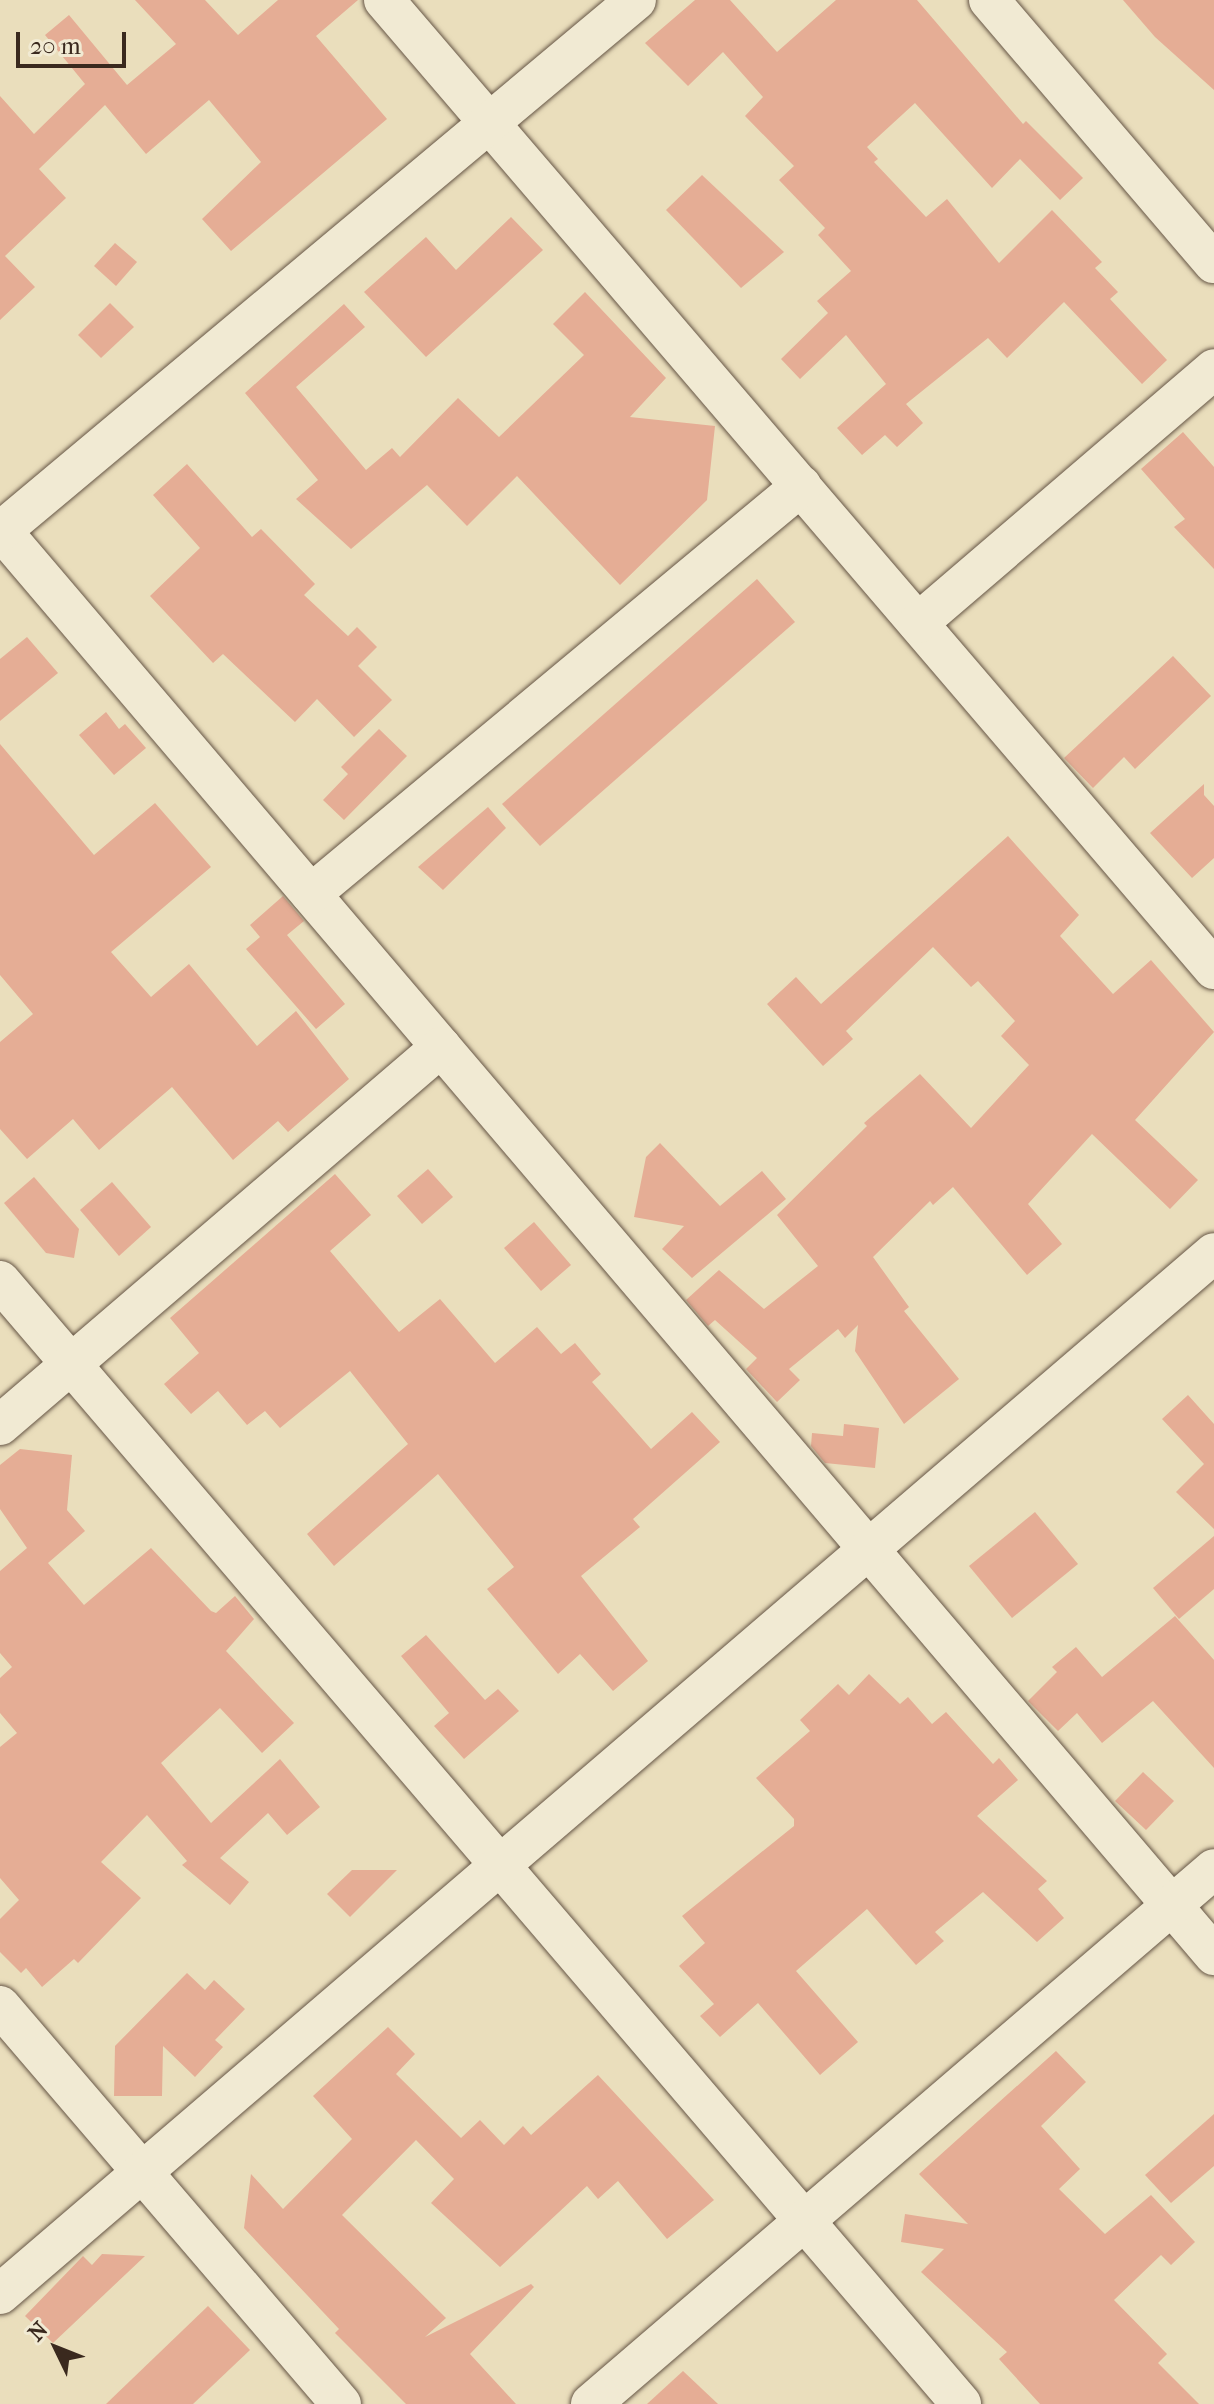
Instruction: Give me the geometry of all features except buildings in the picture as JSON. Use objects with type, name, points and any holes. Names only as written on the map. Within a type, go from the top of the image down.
[{"type":"street","points":[[384,0],[1214,969]]},
{"type":"street","points":[[636,0],[1,530],[1214,1955]]},
{"type":"street","points":[[989,0],[1214,263]]},
{"type":"street","points":[[918,623],[1214,369]]},
{"type":"street","points":[[311,894],[801,486]]},
{"type":"street","points":[[0,1425],[441,1047]]},
{"type":"street","points":[[0,2294],[1214,1253]]},
{"type":"street","points":[[0,1281],[961,2404]]},
{"type":"street","points":[[591,2404],[1214,1869]]},
{"type":"street","points":[[0,2006],[341,2404]]}]
